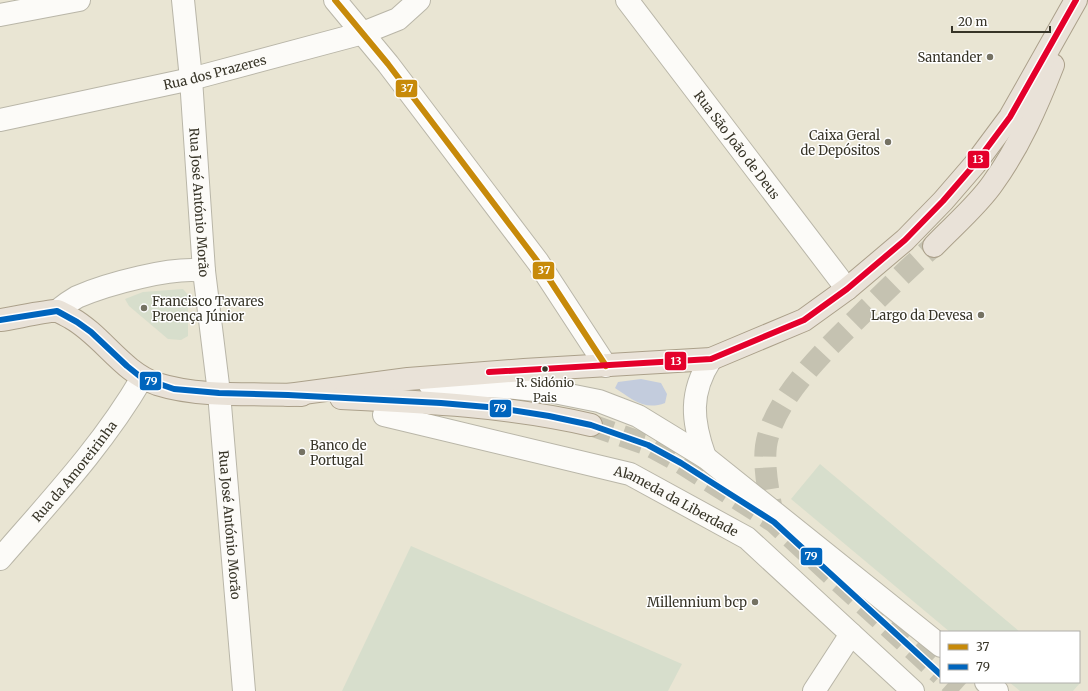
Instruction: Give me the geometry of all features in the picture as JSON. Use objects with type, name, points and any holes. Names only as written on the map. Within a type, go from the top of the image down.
[{"type":"main road","points":[[934,246],[992,184],[1009,160],[1039,100],[1054,61],[1065,22],[1060,0]]},
{"type":"main road","points":[[288,394],[408,379],[524,370],[711,359],[804,320],[847,289],[905,240],[943,201],[975,164],[1010,118],[1076,0]]},
{"type":"main road","points":[[0,320],[57,311],[77,322],[90,332],[142,378],[174,389],[219,393],[288,394],[357,398],[499,408],[549,416],[591,425]]},
{"type":"street","points":[[0,14],[79,0]]},
{"type":"street","name":"Rua José António Morão","points":[[183,0],[191,79],[204,271],[219,393],[244,691]]},
{"type":"street","points":[[335,0],[363,33],[538,262],[606,366]]},
{"type":"street","name":"Rua dos Prazeres","points":[[0,120],[191,79],[363,33],[398,19],[419,0]]},
{"type":"street","name":"Rua São João de Deus","points":[[627,0],[847,289]]},
{"type":"street","points":[[57,311],[76,298],[97,289],[164,272],[191,269],[204,271]]},
{"type":"street","points":[[705,457],[696,433],[694,402],[696,388],[711,359]]},
{"type":"street","name":"Rua da Amoreirinha","points":[[0,559],[86,461],[124,409],[142,378]]},
{"type":"street","points":[[357,398],[400,387],[429,385],[505,387],[554,392],[599,401],[638,416],[705,457],[940,645]]},
{"type":"street","name":"Alameda da Liberdade","points":[[384,415],[630,474],[747,538],[913,691]]},
{"type":"street","points":[[814,691],[851,634]]},
{"type":"street","points":[[881,661],[890,691]]},
{"type":"street","points":[[987,683],[997,691]]},
{"type":"green space","points":[[183,289],[188,295],[188,336],[181,340],[168,339],[129,306],[125,299],[143,292]]},
{"type":"green space","points":[[820,464],[1019,631],[949,631],[791,499]]},
{"type":"green space","points":[[411,546],[682,664],[668,691],[342,691]]},
{"type":"green space","points":[[1010,683],[1080,683],[1073,691],[1020,691]]},
{"type":"water","points":[[641,379],[661,383],[667,394],[665,403],[651,406],[644,405],[638,403],[615,388],[618,382]]},
{"type":"tunnel","points":[[774,522],[767,484],[765,455],[771,427],[780,408],[792,389],[823,353],[901,276],[934,246]]},
{"type":"tunnel","points":[[591,425],[648,445],[681,463],[774,522],[940,674]]},
{"type":"tunnel","points":[[950,683],[959,691]]},
{"type":"transit line","name":"37","points":[[335,0],[388,64],[538,262],[606,366]]},
{"type":"transit line","name":"13","points":[[489,372],[711,359],[804,320],[847,289],[905,240],[943,201],[975,164],[1010,117],[1076,0]]},
{"type":"transit line","name":"79","points":[[0,320],[57,311],[91,332],[142,378],[174,389],[219,393],[441,403],[499,408],[549,416],[591,425],[648,445],[681,463],[774,522],[940,674]]},
{"type":"place","name":"Santander","points":[[990,57]]},
{"type":"place","name":"Caixa Geral de Depósitos","points":[[888,142]]},
{"type":"place","name":"Francisco Tavares Proença Júnior","points":[[144,308]]},
{"type":"place","name":"Largo da Devesa","points":[[981,315]]},
{"type":"place","name":"R. Sidónio Pais","points":[[545,369]]},
{"type":"place","name":"Banco de Portugal","points":[[302,452]]},
{"type":"place","name":"Millennium bcp","points":[[755,602]]}]
